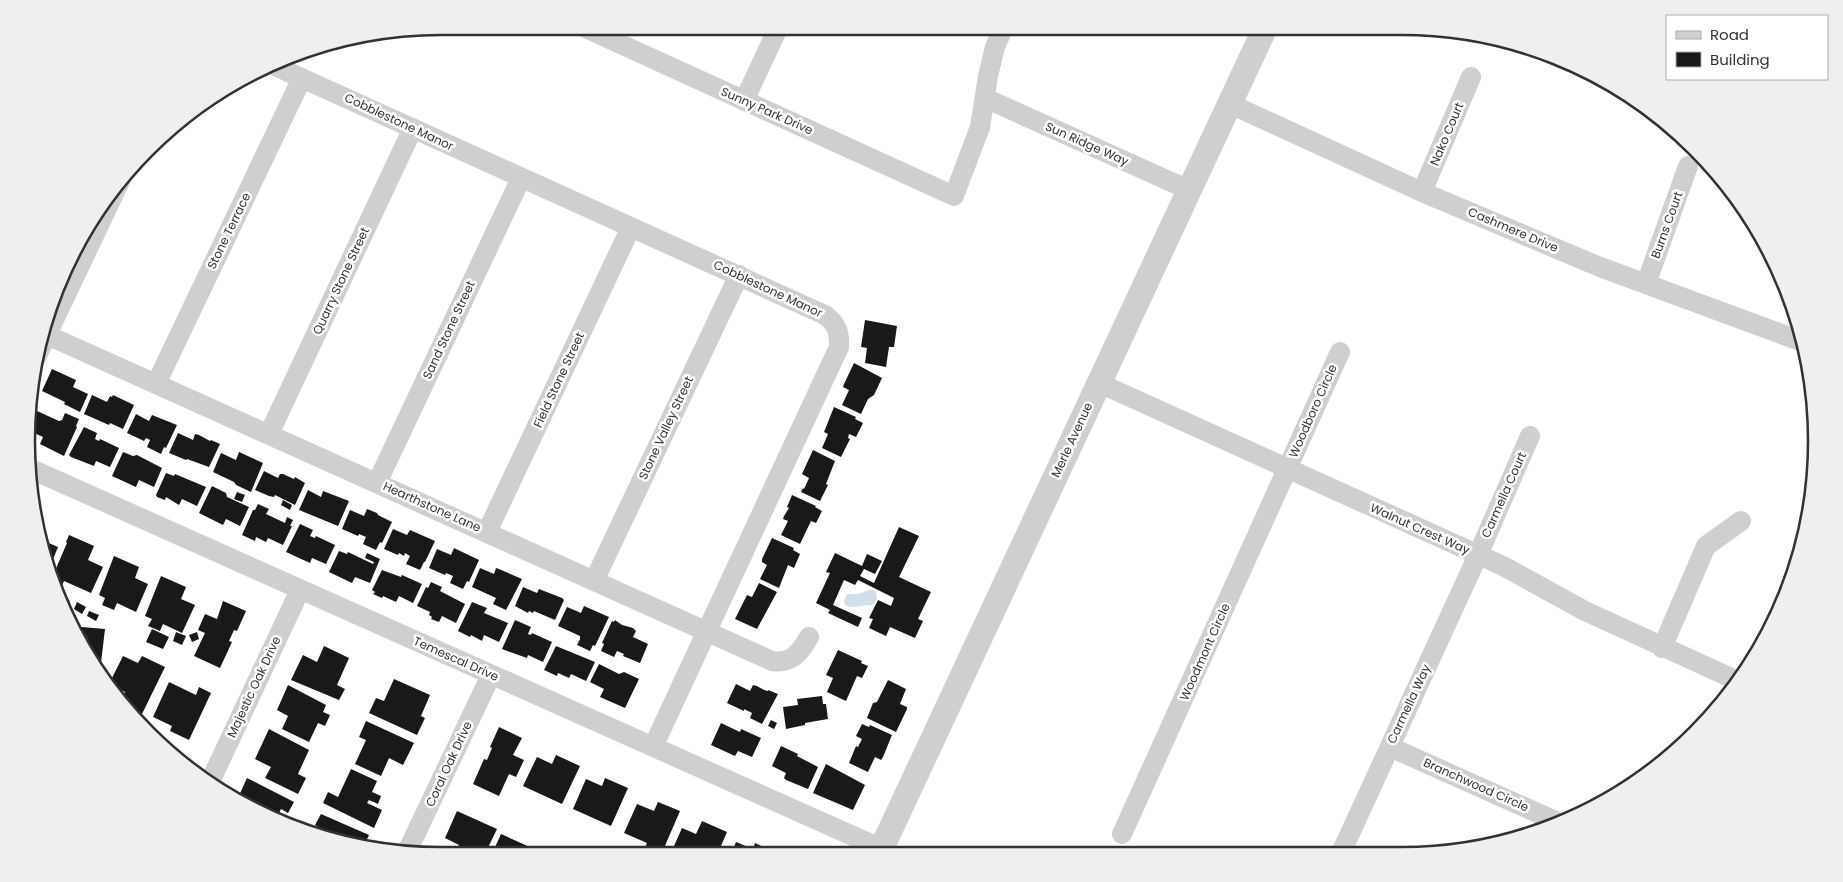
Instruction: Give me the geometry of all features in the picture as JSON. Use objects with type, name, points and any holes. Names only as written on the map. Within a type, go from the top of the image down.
[{"type":"street","name":"Sunny Park Drive","points":[[601,35],[954,196],[980,127],[985,98]]},
{"type":"street","points":[[744,101],[775,35]]},
{"type":"street","points":[[985,98],[993,54],[1000,35]]},
{"type":"street","name":"Merle Avenue","points":[[883,847],[1262,35]]},
{"type":"street","name":"Cobblestone Manor","points":[[280,68],[826,315],[837,328],[839,342],[834,356],[654,747]]},
{"type":"street","name":"Nako Court","points":[[1422,192],[1471,77]]},
{"type":"street","name":"Stone Terrace","points":[[156,384],[302,78]]},
{"type":"street","name":"Sun Ridge Way","points":[[985,98],[1189,190]]},
{"type":"street","name":"Cashmere Drive","points":[[1230,104],[1422,192],[1646,284],[1795,339]]},
{"type":"street","name":"Quarry Stone Street","points":[[269,434],[412,128]]},
{"type":"street","name":"Burns Court","points":[[1646,284],[1688,166]]},
{"type":"street","name":"Sand Stone Street","points":[[377,483],[521,178]]},
{"type":"street","points":[[54,321],[105,212]]},
{"type":"street","name":"Field Stone Street","points":[[487,532],[631,227]]},
{"type":"street","name":"Stone Valley Street","points":[[594,581],[739,275]]},
{"type":"street","name":"Hearthstone Lane","points":[[49,336],[772,661],[780,662],[792,659],[800,652],[809,637]]},
{"type":"street","name":"Woodboro Circle","points":[[1287,469],[1340,352]]},
{"type":"street","name":"Walnut Crest Way","points":[[1099,383],[1478,555],[1585,611],[1662,648],[1731,678]]},
{"type":"street","name":"Carmella Court","points":[[1478,555],[1530,436]]},
{"type":"street","name":"Woodmont Circle","points":[[1122,834],[1287,469]]},
{"type":"street","name":"Temescal Drive","points":[[36,471],[654,747],[872,847]]},
{"type":"street","points":[[1662,648],[1706,546],[1741,522]]},
{"type":"street","name":"Carmella Way","points":[[1344,847],[1478,555]]},
{"type":"street","name":"Majestic Oak Drive","points":[[212,777],[300,590]]},
{"type":"street","name":"Coral Oak Drive","points":[[410,846],[491,675]]},
{"type":"street","name":"Branchwood Circle","points":[[1390,747],[1550,819]]},
{"type":"shaded area","points":[[872,589],[876,592],[877,599],[873,605],[852,607],[845,605],[844,601],[847,594],[858,594]]},
{"type":"building","points":[[865,320],[897,326],[894,347],[889,347],[886,367],[865,363],[867,348],[861,347]]},
{"type":"building","points":[[854,363],[882,378],[874,395],[868,399],[861,414],[842,405],[849,390],[843,387]]},
{"type":"building","points":[[52,369],[76,380],[73,387],[88,394],[80,412],[42,391]]},
{"type":"building","points":[[92,395],[107,402],[110,396],[112,397],[113,395],[134,405],[123,429],[84,414]]},
{"type":"building","points":[[834,407],[856,417],[855,419],[863,423],[856,437],[849,434],[848,438],[850,439],[841,457],[822,448],[828,434],[824,432]]},
{"type":"building","points":[[37,411],[59,421],[62,420],[65,413],[79,419],[64,456],[40,444],[43,437],[35,433]]},
{"type":"building","points":[[136,414],[149,421],[152,415],[177,425],[161,454],[147,447],[150,440],[146,438],[144,441],[127,433]]},
{"type":"building","points":[[84,427],[97,433],[95,439],[99,441],[100,439],[119,448],[110,467],[96,461],[94,466],[69,455]]},
{"type":"building","points":[[178,433],[193,440],[195,434],[199,435],[220,444],[209,467],[169,453]]},
{"type":"building","points":[[813,450],[835,461],[826,484],[828,485],[820,501],[801,492],[809,478],[802,474]]},
{"type":"building","points":[[123,452],[133,456],[137,455],[162,468],[154,487],[139,480],[136,487],[112,476]]},
{"type":"building","points":[[239,452],[263,463],[251,492],[213,472],[221,453],[236,460]]},
{"type":"building","points":[[264,471],[278,478],[280,474],[294,479],[295,477],[305,483],[295,505],[275,495],[274,497],[269,496],[255,490]]},
{"type":"building","points":[[166,473],[174,476],[175,474],[206,487],[197,506],[182,499],[179,505],[166,497],[165,500],[157,497],[156,495]]},
{"type":"building","points":[[212,486],[226,493],[227,497],[249,507],[240,526],[226,519],[223,525],[199,513]]},
{"type":"building","points":[[308,490],[321,497],[323,491],[349,501],[338,526],[299,510]]},
{"type":"building","points":[[237,492],[245,495],[242,502],[234,499]]},
{"type":"building","points":[[792,495],[816,506],[822,511],[816,523],[811,521],[800,544],[781,535],[788,521],[783,519],[789,508],[787,507]]},
{"type":"building","points":[[283,500],[292,505],[290,510],[281,505]]},
{"type":"building","points":[[258,504],[269,509],[266,514],[285,523],[287,517],[293,520],[283,545],[268,538],[266,542],[256,537],[255,541],[242,535],[253,510],[255,510]]},
{"type":"building","points":[[367,509],[392,522],[382,543],[380,542],[376,550],[363,544],[366,537],[359,534],[358,536],[342,529],[350,510],[364,516]]},
{"type":"building","points":[[300,524],[313,530],[310,536],[315,538],[316,536],[335,545],[326,564],[312,558],[310,563],[286,552]]},
{"type":"building","points":[[899,527],[919,536],[899,577],[931,592],[918,619],[923,621],[915,638],[890,627],[886,636],[869,628],[873,619],[869,618],[878,600],[891,606],[894,598],[858,580],[855,585],[844,580],[833,605],[862,618],[858,627],[828,613],[830,610],[816,603],[830,573],[826,572],[835,553],[862,566],[867,554],[882,561],[875,574],[864,569],[860,576],[874,583]]},
{"type":"building","points":[[393,529],[407,535],[410,530],[435,541],[420,570],[406,564],[410,556],[405,553],[404,556],[399,553],[398,555],[384,549]]},
{"type":"building","points":[[69,535],[94,546],[88,560],[103,567],[91,593],[64,581],[62,586],[56,569]]},
{"type":"building","points":[[772,538],[794,548],[793,550],[800,554],[794,568],[788,565],[779,588],[760,579],[767,565],[762,562],[762,559]]},
{"type":"building","points":[[48,543],[58,547],[53,559]]},
{"type":"building","points":[[454,548],[479,560],[469,582],[467,581],[463,589],[450,583],[453,576],[446,573],[445,575],[429,568],[437,549],[451,555]]},
{"type":"building","points":[[339,551],[347,554],[348,552],[373,564],[374,562],[365,558],[367,553],[380,559],[370,583],[355,577],[352,583],[329,572]]},
{"type":"building","points":[[114,556],[139,567],[135,578],[148,584],[136,612],[117,603],[114,610],[102,605],[105,598],[99,595]]},
{"type":"building","points":[[480,568],[494,574],[496,568],[522,579],[506,610],[493,604],[496,598],[472,587]]},
{"type":"building","points":[[382,570],[401,577],[402,575],[422,584],[413,603],[399,596],[396,602],[373,594],[375,592],[372,590]]},
{"type":"building","points":[[161,576],[186,587],[181,599],[195,605],[182,633],[163,624],[160,631],[148,626],[152,619],[145,616]]},
{"type":"building","points":[[431,582],[442,587],[440,591],[465,604],[456,623],[442,616],[439,622],[431,619],[430,612],[417,606],[426,587],[428,588]]},
{"type":"building","points":[[759,583],[777,592],[757,629],[735,619],[747,595],[752,597]]},
{"type":"building","points":[[523,587],[537,593],[539,589],[564,600],[555,620],[534,611],[533,613],[529,611],[528,613],[515,606]]},
{"type":"building","points":[[223,601],[246,611],[237,631],[234,630],[229,641],[232,642],[220,668],[194,656],[205,633],[198,630],[205,614],[217,619]]},
{"type":"building","points":[[77,602],[86,607],[82,614],[74,609]]},
{"type":"building","points":[[472,602],[487,608],[484,613],[508,623],[499,642],[484,635],[482,641],[458,631]]},
{"type":"building","points":[[584,606],[609,617],[595,646],[593,645],[590,651],[577,645],[580,636],[558,626],[567,607],[581,613]]},
{"type":"building","points":[[89,611],[99,615],[96,621],[87,616]]},
{"type":"building","points":[[515,620],[531,627],[528,634],[531,635],[532,633],[552,642],[543,662],[528,655],[527,658],[502,649]]},
{"type":"building","points":[[615,620],[622,625],[633,628],[636,631],[633,637],[648,644],[640,663],[623,656],[624,654],[617,651],[614,657],[601,651],[604,644],[602,643],[612,621],[614,622]]},
{"type":"building","points":[[80,627],[105,629],[101,663],[89,644]]},
{"type":"building","points":[[152,629],[169,637],[163,649],[146,642]]},
{"type":"building","points":[[176,632],[186,636],[182,645],[173,641]]},
{"type":"building","points":[[197,632],[199,639],[192,642],[189,635]]},
{"type":"building","points":[[324,646],[349,658],[337,685],[345,689],[339,700],[291,680],[303,655],[317,662]]},
{"type":"building","points":[[556,646],[595,662],[586,681],[571,674],[569,678],[558,673],[557,676],[544,670]]},
{"type":"building","points":[[838,650],[862,661],[861,663],[868,666],[862,678],[857,676],[846,701],[827,692],[833,678],[826,675]]},
{"type":"building","points":[[123,656],[138,663],[142,656],[165,667],[142,714],[112,678]]},
{"type":"building","points":[[599,664],[619,674],[624,672],[639,679],[625,708],[600,697],[604,689],[590,682]]},
{"type":"building","points":[[394,679],[430,695],[421,716],[425,718],[417,735],[369,713],[376,698],[384,701]]},
{"type":"building","points":[[888,680],[906,689],[900,704],[907,707],[907,709],[896,732],[867,718],[873,703],[877,702]]},
{"type":"building","points":[[169,682],[196,695],[199,687],[211,693],[189,740],[170,731],[172,726],[153,717]]},
{"type":"building","points":[[736,684],[750,691],[753,685],[778,694],[762,724],[750,718],[752,713],[727,703]]},
{"type":"building","points":[[288,685],[326,705],[323,712],[330,715],[325,726],[318,723],[309,742],[282,729],[288,716],[277,710]]},
{"type":"building","points":[[822,696],[823,704],[826,704],[828,719],[786,729],[783,707],[798,705],[797,699]]},
{"type":"building","points":[[771,720],[777,723],[774,729],[768,726]]},
{"type":"building","points":[[366,721],[414,743],[403,765],[389,758],[381,776],[355,764],[366,740],[359,737]]},
{"type":"building","points":[[721,723],[740,732],[741,729],[761,738],[752,757],[738,751],[735,756],[711,745]]},
{"type":"building","points":[[862,724],[869,727],[870,725],[892,735],[883,757],[881,760],[875,757],[868,772],[849,763],[856,746],[858,747],[862,739],[856,736]]},
{"type":"building","points":[[499,727],[522,738],[513,755],[524,760],[516,777],[509,774],[499,796],[473,784],[484,759],[487,760],[492,748],[490,747]]},
{"type":"building","points":[[269,729],[309,750],[298,774],[306,778],[298,794],[265,778],[271,767],[255,759]]},
{"type":"building","points":[[781,746],[818,767],[808,789],[786,780],[784,778],[786,773],[772,766]]},
{"type":"building","points":[[556,755],[580,766],[562,804],[523,786],[537,757],[552,764]]},
{"type":"building","points":[[826,764],[865,785],[853,810],[813,793]]},
{"type":"building","points":[[351,769],[377,781],[372,792],[381,796],[378,804],[369,800],[367,803],[382,810],[374,828],[323,803],[328,792],[338,797]]},
{"type":"building","points":[[247,778],[294,802],[288,813],[281,809],[279,813],[240,794]]},
{"type":"building","points":[[605,778],[628,788],[611,826],[573,809],[586,779],[602,786]]},
{"type":"building","points":[[658,802],[680,811],[664,847],[645,847],[647,843],[624,833],[637,804],[654,811]]},
{"type":"building","points":[[457,811],[497,829],[488,847],[458,847],[459,845],[445,838]]},
{"type":"building","points":[[321,814],[369,835],[367,840],[336,833],[315,825]]},
{"type":"building","points":[[702,821],[727,832],[720,847],[674,847],[682,828],[696,834]]},
{"type":"building","points":[[501,834],[530,847],[495,847]]},
{"type":"building","points":[[736,842],[748,847],[734,847]]},
{"type":"building","points":[[755,843],[763,847],[754,847]]}]
